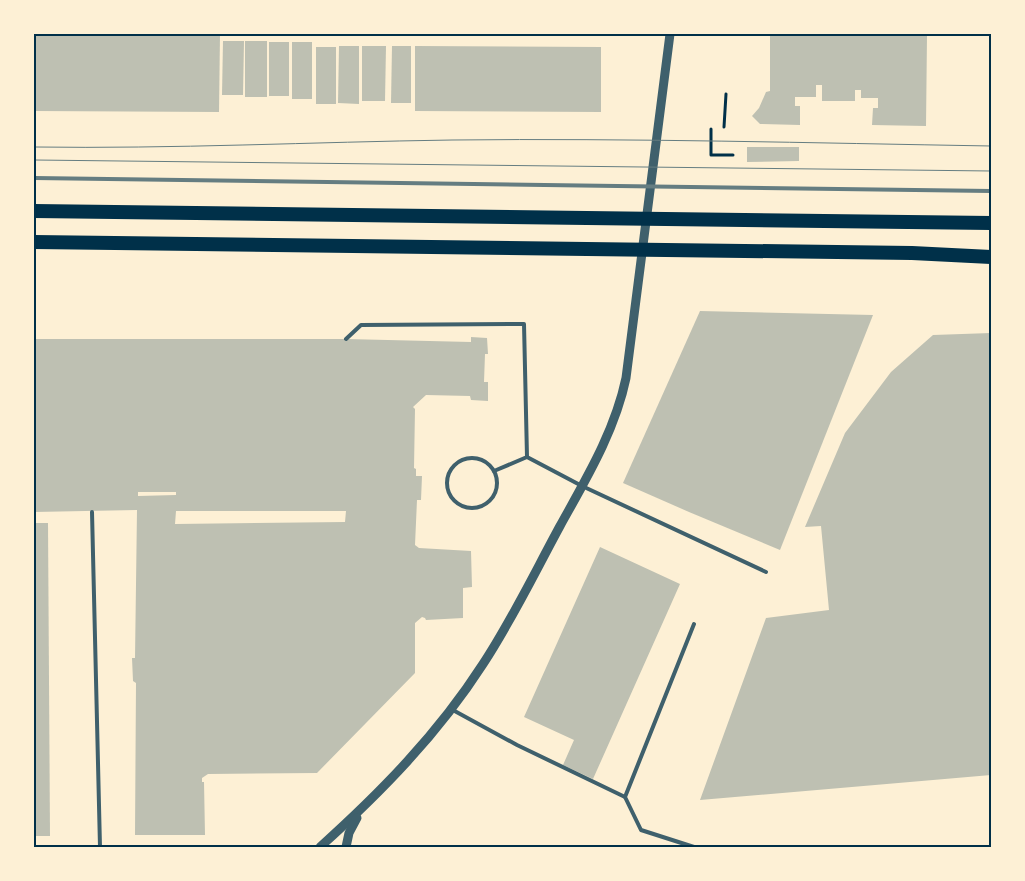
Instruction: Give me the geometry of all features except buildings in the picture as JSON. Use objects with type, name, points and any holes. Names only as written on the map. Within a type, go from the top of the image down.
[{"type":"highway","points":[[34,211],[991,223]]},
{"type":"highway","points":[[34,242],[912,253],[991,257]]},
{"type":"street","points":[[320,847],[366,806],[419,749],[483,665],[582,486],[613,422],[622,398],[635,310],[670,34]]},
{"type":"street","points":[[346,847],[348,833],[366,806]]},
{"type":"lane","points":[[346,339],[361,325],[524,324],[527,457]]},
{"type":"lane","points":[[527,457],[582,486],[766,572]]},
{"type":"lane","points":[[494,471],[527,457]]},
{"type":"lane","points":[[463,459],[481,460],[494,471],[497,486],[490,500],[484,505],[476,508],[461,506],[449,495],[447,478],[450,470],[463,459]]},
{"type":"lane","points":[[92,512],[100,847]]},
{"type":"lane","points":[[625,797],[694,624]]},
{"type":"lane","points":[[451,709],[517,745],[625,797],[641,830],[694,847]]},
{"type":"path","points":[[724,127],[726,94]]},
{"type":"path","points":[[711,129],[711,155],[733,155]]},
{"type":"tram line","points":[[34,147],[138,147],[519,140],[722,141],[991,146]]},
{"type":"tram line","points":[[34,160],[991,171]]},
{"type":"railway","points":[[34,178],[991,191]]}]
